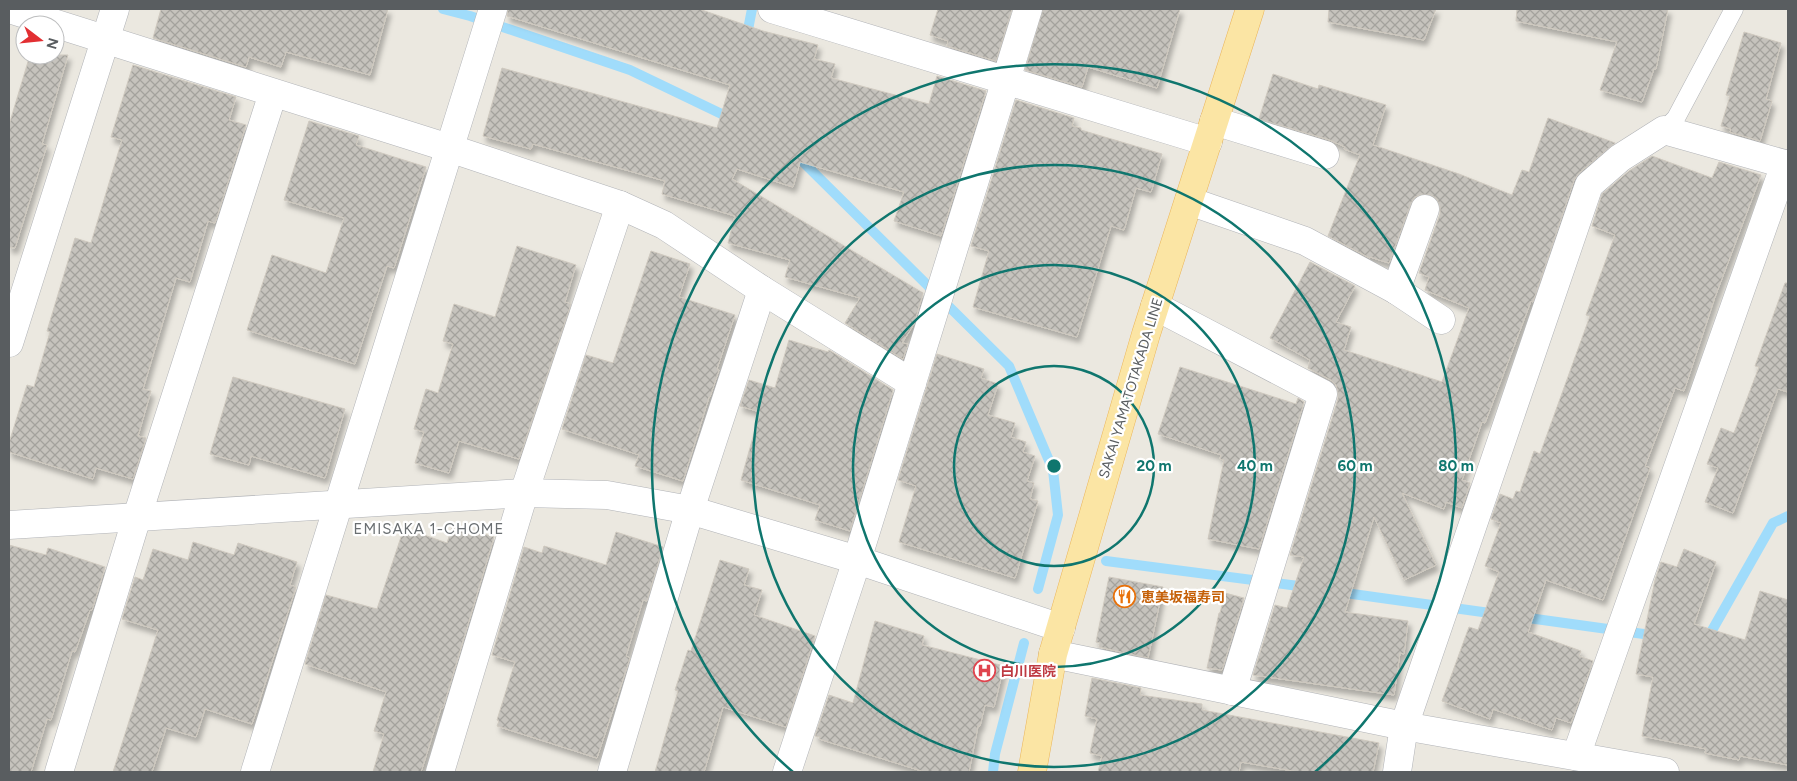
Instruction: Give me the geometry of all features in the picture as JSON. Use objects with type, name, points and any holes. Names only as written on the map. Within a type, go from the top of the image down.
[{"type":"main road","name":"SAKAI YAMATOTAKADA LINE","points":[[1032,772],[1053,654],[1155,306],[1250,9]]},
{"type":"street","points":[[9,9],[449,148],[620,205],[664,224],[762,290],[912,383]]},
{"type":"street","points":[[9,342],[115,9]]},
{"type":"street","points":[[255,772],[493,9]]},
{"type":"street","points":[[772,9],[1004,81],[1211,132],[1325,155]]},
{"type":"street","points":[[787,772],[857,560],[1004,81],[1028,9]]},
{"type":"street","points":[[59,772],[137,517],[273,93]]},
{"type":"street","points":[[1397,772],[1404,726],[1589,185],[1620,158],[1664,130],[1787,164],[1576,756]]},
{"type":"street","points":[[1190,201],[1305,241],[1396,290],[1442,320]]},
{"type":"street","points":[[440,772],[524,493],[620,205]]},
{"type":"street","points":[[1396,290],[1425,209]]},
{"type":"street","points":[[612,772],[690,510],[762,290]]},
{"type":"street","points":[[1155,306],[1323,394],[1232,691]]},
{"type":"street","points":[[9,525],[524,493],[607,495],[690,510],[857,560],[1061,628]]},
{"type":"street","points":[[1053,654],[1404,726],[1665,772]]},
{"type":"lane","points":[[1664,130],[1676,118],[1734,9]]},
{"type":"building","points":[[161,9],[388,9],[370,75],[286,52],[281,67],[249,57],[246,67],[153,38]]},
{"type":"building","points":[[508,9],[699,9],[763,31],[818,45],[814,59],[835,64],[831,78],[929,104],[937,76],[986,91],[941,236],[894,221],[904,192],[800,162],[793,187],[737,169],[732,179],[923,293],[914,324],[902,343],[908,344],[903,359],[845,323],[860,298],[785,277],[790,260],[728,243],[735,216],[662,194],[665,181],[533,144],[531,149],[483,136],[502,68],[717,128],[730,85],[507,16]]},
{"type":"building","points":[[938,9],[1012,9],[996,61],[947,46],[948,41],[930,35]]},
{"type":"building","points":[[1043,9],[1180,9],[1157,88],[1088,67],[1082,87],[1025,70]]},
{"type":"building","points":[[1329,9],[1436,9],[1424,40],[1328,22]]},
{"type":"building","points":[[1517,9],[1668,9],[1656,69],[1654,69],[1642,102],[1600,90],[1617,42],[1516,21]]},
{"type":"building","points":[[1744,32],[1781,43],[1766,99],[1772,101],[1760,141],[1730,132],[1731,129],[1721,126],[1730,96],[1726,95]]},
{"type":"building","points":[[65,55],[68,55],[42,144],[47,145],[15,248],[9,247],[9,125],[27,65],[65,65]]},
{"type":"building","points":[[133,65],[236,97],[229,120],[246,125],[215,223],[208,221],[190,282],[176,278],[143,389],[151,391],[138,436],[146,438],[133,479],[96,468],[93,479],[9,452],[9,443],[27,385],[34,387],[50,332],[47,331],[75,238],[91,243],[122,140],[111,137]]},
{"type":"building","points":[[1273,74],[1318,89],[1319,85],[1386,105],[1373,145],[1459,174],[1512,195],[1522,170],[1529,172],[1548,118],[1615,143],[1579,173],[1574,180],[1533,302],[1531,301],[1485,423],[1482,422],[1462,480],[1470,483],[1462,508],[1446,502],[1444,509],[1402,493],[1436,565],[1404,580],[1374,517],[1345,612],[1408,621],[1404,654],[1400,653],[1394,695],[1253,675],[1275,605],[1287,608],[1304,557],[1290,555],[1338,399],[1336,385],[1331,380],[1308,368],[1310,360],[1270,338],[1310,262],[1355,286],[1336,322],[1351,327],[1344,350],[1442,382],[1469,308],[1425,290],[1429,277],[1419,273],[1440,214],[1437,199],[1431,195],[1422,194],[1415,197],[1411,203],[1389,263],[1370,258],[1328,236],[1360,155],[1344,149],[1345,147],[1330,140],[1259,119]]},
{"type":"building","points":[[1016,100],[1074,118],[1072,126],[1081,128],[1081,130],[1162,154],[1151,192],[1136,188],[1124,230],[1111,226],[1077,337],[973,307],[989,251],[971,246]]},
{"type":"building","points":[[309,121],[359,136],[356,145],[426,167],[394,268],[387,266],[355,364],[247,330],[272,255],[326,273],[344,218],[284,200]]},
{"type":"building","points":[[1652,156],[1712,178],[1719,162],[1761,175],[1715,297],[1684,391],[1675,388],[1645,466],[1650,468],[1603,600],[1546,580],[1528,632],[1581,651],[1579,656],[1593,661],[1571,723],[1556,718],[1552,730],[1493,709],[1490,719],[1442,701],[1469,627],[1478,630],[1499,572],[1485,566],[1501,523],[1491,519],[1500,494],[1513,499],[1516,491],[1520,492],[1534,451],[1540,454],[1590,316],[1586,315],[1615,235],[1592,226],[1602,194],[1629,171]]},
{"type":"building","points":[[517,246],[576,265],[565,302],[571,304],[519,459],[459,441],[449,473],[415,463],[424,432],[414,429],[426,389],[438,393],[453,344],[443,341],[454,304],[495,317]]},
{"type":"building","points":[[651,251],[690,264],[679,297],[735,315],[683,481],[635,466],[639,455],[562,429],[586,355],[613,363]]},
{"type":"building","points":[[1785,283],[1788,283],[1788,392],[1778,389],[1733,513],[1705,502],[1718,468],[1707,464],[1721,428],[1734,433],[1759,367],[1755,366]]},
{"type":"building","points":[[789,340],[828,352],[829,350],[893,390],[850,531],[815,520],[820,505],[741,480],[760,412],[740,406],[749,380],[775,388]]},
{"type":"building","points":[[937,354],[984,369],[981,378],[998,384],[988,415],[1015,423],[1011,437],[1026,442],[1023,452],[1035,456],[1027,481],[1034,483],[1030,499],[1038,501],[1015,578],[899,542],[916,486],[898,480]]},
{"type":"building","points":[[1180,367],[1296,404],[1298,398],[1304,402],[1259,549],[1208,539],[1224,460],[1220,459],[1221,455],[1158,434]]},
{"type":"building","points":[[233,377],[345,409],[325,478],[251,456],[249,465],[210,454]]},
{"type":"building","points":[[453,524],[494,537],[443,708],[441,708],[421,772],[373,772],[384,734],[374,731],[386,692],[305,664],[326,595],[377,609],[404,528],[447,543]]},
{"type":"building","points":[[616,532],[663,547],[647,601],[643,600],[626,656],[630,658],[597,758],[497,726],[499,721],[497,720],[515,662],[492,655],[524,547],[542,553],[544,546],[606,565]]},
{"type":"building","points":[[193,542],[234,555],[238,543],[297,562],[290,585],[296,587],[252,724],[205,709],[196,737],[166,728],[152,772],[113,772],[158,630],[122,619],[135,577],[143,580],[153,549],[188,560]]},
{"type":"building","points":[[9,545],[46,555],[48,548],[105,567],[92,610],[90,610],[75,652],[72,651],[51,720],[47,719],[31,772],[9,772]]},
{"type":"building","points":[[1684,549],[1716,562],[1694,624],[1745,640],[1760,591],[1788,600],[1788,765],[1740,756],[1739,760],[1705,753],[1706,749],[1642,736],[1653,677],[1636,674],[1655,580],[1661,562],[1677,567]]},
{"type":"building","points":[[720,560],[749,569],[744,585],[762,590],[754,615],[815,636],[786,727],[723,707],[704,772],[655,772],[678,691],[675,690],[688,650],[691,651]]},
{"type":"building","points":[[1109,577],[1163,587],[1148,658],[1099,647],[1100,643],[1096,642]]},
{"type":"building","points":[[1225,593],[1244,598],[1222,670],[1207,668],[1219,613]]},
{"type":"building","points":[[875,621],[924,636],[922,645],[1004,666],[994,707],[985,705],[980,726],[978,726],[969,772],[925,772],[819,739],[820,737],[815,736],[829,695],[853,703]]},
{"type":"building","points":[[1092,678],[1141,688],[1140,695],[1202,704],[1202,710],[1379,743],[1373,772],[1299,772],[1241,762],[1239,772],[1098,772],[1102,756],[1090,753],[1097,719],[1085,716]]},
{"type":"waterway","points":[[443,9],[470,16],[630,70],[732,119]]},
{"type":"waterway","points":[[746,40],[752,9]]},
{"type":"waterway","points":[[796,156],[1009,366],[1053,470],[1058,515],[1038,589]]},
{"type":"waterway","points":[[1706,641],[1773,523],[1788,516]]},
{"type":"waterway","points":[[1106,561],[1306,587]]},
{"type":"waterway","points":[[1338,592],[1497,614]]},
{"type":"waterway","points":[[1521,617],[1658,636]]},
{"type":"waterway","points":[[993,772],[995,754],[1024,643]]},
{"type":"place","name":"恵美坂福寿司","points":[[1125,597]]},
{"type":"place","name":"白川医院","points":[[984,671]]},
{"type":"district","name":"EMISAKA 1-CHOME","points":[[429,529]]}]
